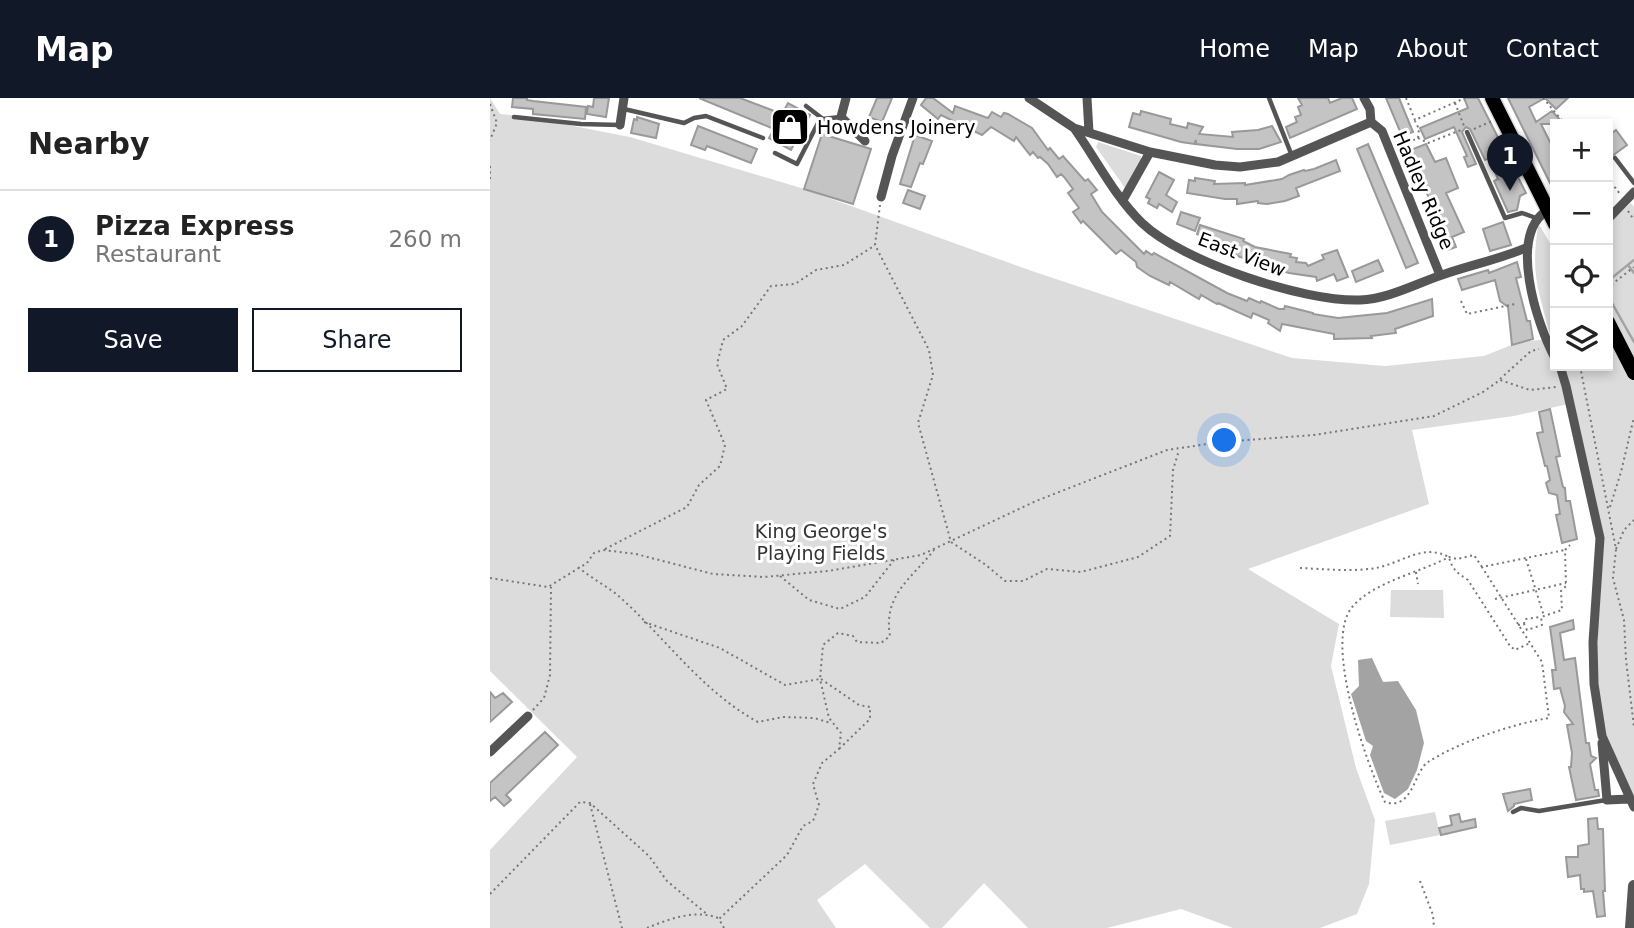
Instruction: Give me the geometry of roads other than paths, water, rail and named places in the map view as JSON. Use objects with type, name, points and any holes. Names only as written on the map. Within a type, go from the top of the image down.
[{"type":"main road","points":[[1492,98],[1542,214],[1550,220]]},
{"type":"main road","points":[[1613,332],[1634,373]]},
{"type":"street","points":[[621,125],[624,98]]},
{"type":"street","points":[[846,98],[841,117],[865,141]]},
{"type":"street","points":[[881,197],[892,156],[913,98]]},
{"type":"street","points":[[1029,98],[1074,128],[1150,152],[1215,165],[1240,167],[1265,165],[1292,156],[1371,122]]},
{"type":"street","points":[[1087,98],[1089,132]]},
{"type":"street","name":"Hadley Ridge","points":[[1364,98],[1370,109],[1371,122],[1382,131],[1391,150],[1440,275]]},
{"type":"street","name":"East View","points":[[1074,128],[1123,200],[1144,225],[1182,249],[1247,278],[1292,292],[1345,300],[1382,297],[1528,247]]},
{"type":"street","points":[[1123,200],[1150,152]]},
{"type":"street","points":[[1613,214],[1632,196]]},
{"type":"street","points":[[1542,214],[1528,247],[1528,277],[1539,320],[1550,348]]},
{"type":"street","points":[[1561,371],[1586,467],[1600,538],[1593,642],[1594,684],[1602,736],[1607,800],[1631,803]]},
{"type":"street","points":[[490,752],[528,716]]},
{"type":"street","points":[[1602,736],[1631,803]]},
{"type":"street","points":[[1631,928],[1634,886]]},
{"type":"lane","points":[[1269,98],[1292,156]]},
{"type":"lane","points":[[806,106],[822,120]]},
{"type":"lane","points":[[622,108],[684,123],[706,116],[763,138]]},
{"type":"lane","points":[[514,117],[621,125]]},
{"type":"lane","points":[[775,153],[797,164],[818,123],[841,117]]},
{"type":"lane","points":[[1467,132],[1505,218],[1522,213],[1542,214]]},
{"type":"lane","points":[[1615,158],[1634,183]]},
{"type":"lane","points":[[1513,812],[1521,808],[1539,811],[1607,800]]},
{"type":"waterway","points":[[1613,277],[1634,260]]},
{"type":"waterway","points":[[1628,265],[1634,273]]},
{"type":"waterway","points":[[1613,305],[1634,342]]},
{"type":"place","name":"Howdens Joinery","points":[[790,127]]},
{"type":"place","name":"Pizza Express","points":[[1510,191]]},
{"type":"park label","name":"King George's Playing Fields","points":[[821,542]]}]
